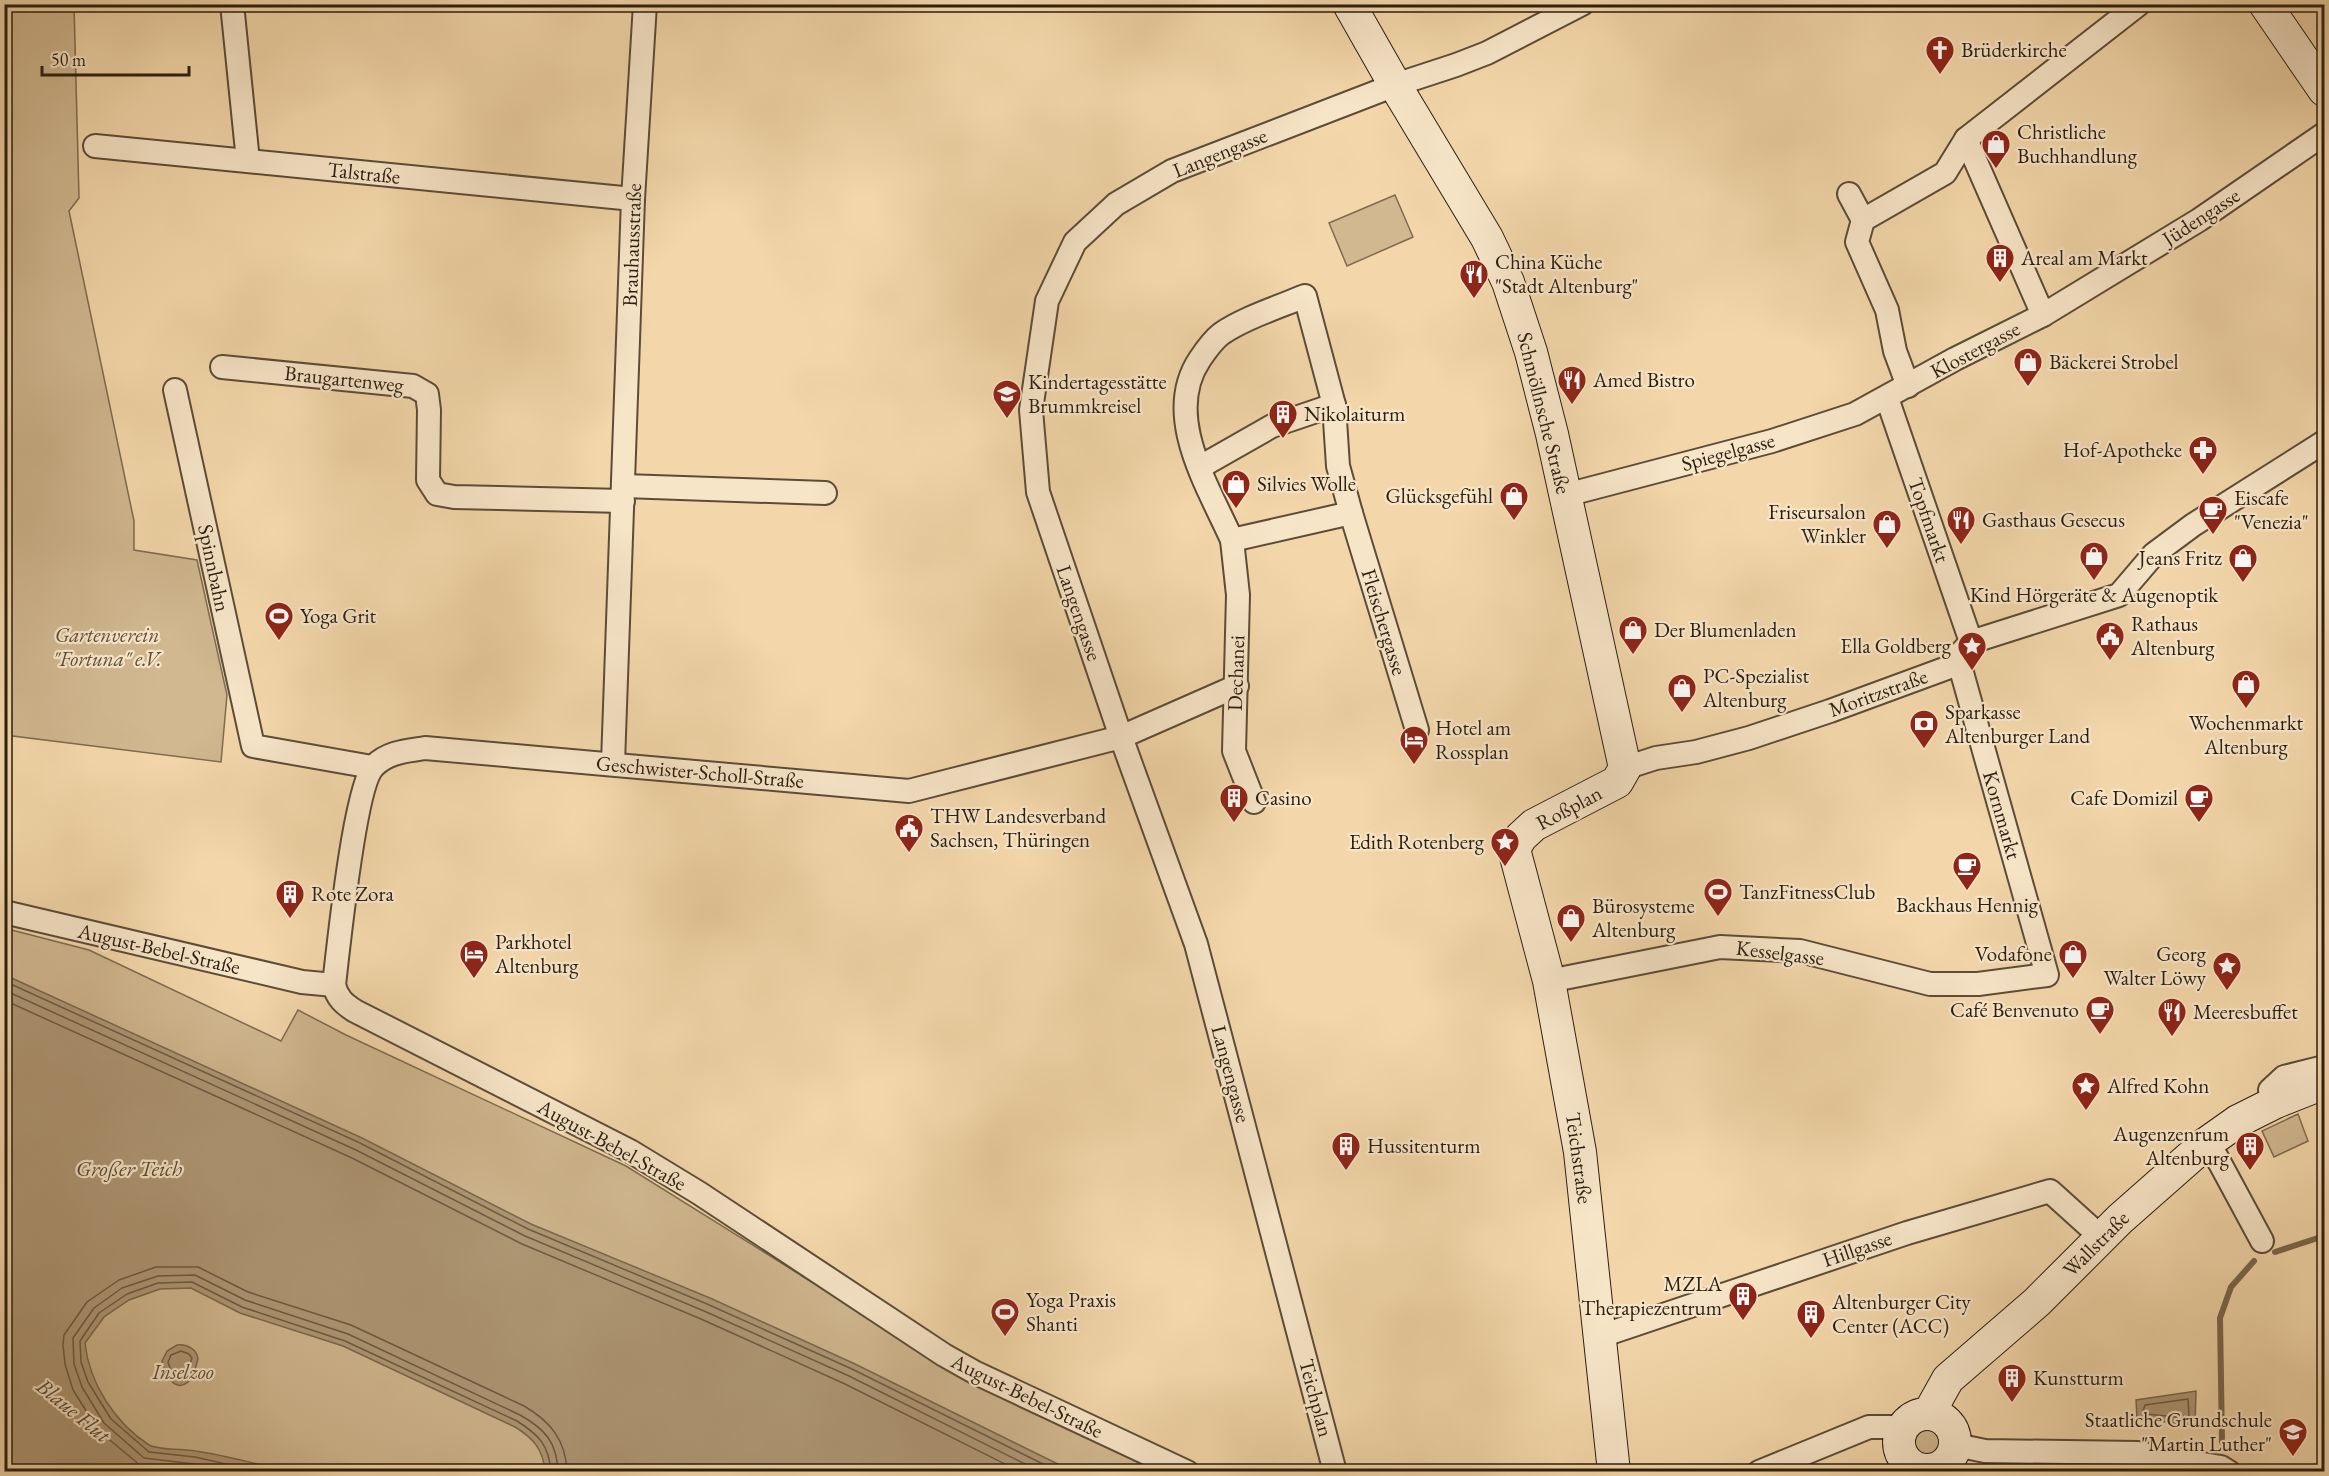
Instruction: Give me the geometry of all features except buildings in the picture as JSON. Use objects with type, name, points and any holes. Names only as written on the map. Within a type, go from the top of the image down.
[{"type":"street","points":[[232,4],[248,161]]},
{"type":"street","name":"Brauhausstraße","points":[[613,764],[633,199],[645,4]]},
{"type":"street","name":"Schmöllnsche Straße","points":[[1349,4],[1487,238],[1508,282],[1531,352],[1566,495],[1625,768]]},
{"type":"street","name":"Langengasse","points":[[1296,1325],[1196,944],[1121,737],[1038,492],[1031,410],[1047,301],[1075,243],[1116,204],[1172,171],[1395,85],[1487,53],[1582,4]]},
{"type":"street","points":[[1849,194],[1863,220],[1945,173],[1966,139],[2139,4]]},
{"type":"street","points":[[2265,4],[2325,90]]},
{"type":"street","name":"Jüdengasse","points":[[2043,315],[2199,220],[2325,134]]},
{"type":"street","points":[[1966,139],[2043,315]]},
{"type":"street","name":"Talstraße","points":[[95,146],[633,199]]},
{"type":"street","name":"Klostergasse","points":[[1863,220],[1857,242],[1887,310],[1895,351],[1908,386]]},
{"type":"street","name":"Dechanei","points":[[1254,802],[1234,751],[1238,595],[1232,540],[1200,467],[1185,421],[1185,393],[1191,373],[1209,346],[1220,335],[1305,296],[1334,405]]},
{"type":"street","name":"Klostergasse","points":[[1887,398],[1954,359],[2043,315]]},
{"type":"street","name":"Braugartenweg","points":[[222,367],[413,386],[427,394],[429,410],[428,480],[437,494],[454,497],[624,494]]},
{"type":"street","name":"Spinnbahn","points":[[175,390],[254,746],[372,767]]},
{"type":"street","name":"Spiegelgasse","points":[[1566,495],[1772,441],[1856,414],[1887,398]]},
{"type":"street","name":"Topfmarkt","points":[[1887,398],[1964,648]]},
{"type":"street","points":[[1200,467],[1272,426],[1334,405]]},
{"type":"street","name":"Fleischergasse","points":[[1334,405],[1338,466],[1417,730]]},
{"type":"street","name":"Moritzstraße","points":[[1625,768],[1656,758],[1696,752],[1749,738],[1830,711],[1947,668],[1964,648],[2032,621],[2119,595],[2148,546],[2193,525],[2325,442]]},
{"type":"street","points":[[624,494],[825,493]]},
{"type":"street","points":[[1232,540],[1351,513]]},
{"type":"street","name":"Kornmarkt","points":[[1964,648],[2047,975]]},
{"type":"street","name":"Geschwister-Scholl-Straße","points":[[372,767],[393,753],[425,748],[909,791],[1121,737],[1236,686]]},
{"type":"street","points":[[334,985],[341,923],[362,793],[372,767]]},
{"type":"street","name":"Roßplan","points":[[1514,849],[1521,837],[1534,825],[1617,782],[1625,768]]},
{"type":"street","name":"Teichstraße","points":[[1514,849],[1549,981],[1580,1152],[1614,1472]]},
{"type":"street","name":"August-Bebel-Straße","points":[[4,912],[291,980],[334,985],[343,1003],[355,1011],[640,1157],[699,1193],[944,1355],[976,1373],[1188,1472]]},
{"type":"street","name":"Kesselgasse","points":[[1549,981],[1720,946],[1800,951],[1930,984],[1978,984],[2047,975]]},
{"type":"street","name":"Wallstraße","points":[[1932,1413],[1948,1379],[2037,1302],[2102,1238],[2208,1142],[2238,1121],[2276,1102],[2319,1074]]},
{"type":"street","points":[[2208,1142],[2262,1241]]},
{"type":"street","name":"Hillgasse","points":[[1601,1336],[1907,1233],[2050,1191],[2102,1238]]},
{"type":"street","name":"Teichplan","points":[[1296,1325],[1335,1472]]},
{"type":"street","points":[[1932,1413],[1946,1421],[1952,1428],[1956,1445],[1950,1460],[1936,1469],[1920,1470],[1905,1460],[1899,1444],[1901,1431],[1914,1417],[1932,1413]]},
{"type":"street","points":[[1759,1472],[1869,1426],[1890,1427],[1901,1431]]},
{"type":"street","points":[[1956,1445],[1985,1451],[2138,1453],[2221,1467],[2229,1472]]},
{"type":"green space","name":"Gartenverein \"Fortuna\" e.V.","points":[[5,4],[74,5],[79,198],[69,211],[134,521],[134,550],[197,560],[227,695],[221,762],[5,735]]},
{"type":"green space","points":[[1395,195],[1413,237],[1347,266],[1329,223]]},
{"type":"green space","name":"Großer Teich","points":[[4,928],[89,950],[281,1041],[298,1010],[346,1035],[626,1166],[959,1374],[1170,1471],[5,1471]]},
{"type":"green space","points":[[2298,1114],[2308,1141],[2274,1157],[2262,1131]]},
{"type":"green space","points":[[1928,1430],[1937,1434],[1941,1443],[1937,1452],[1928,1456],[1919,1452],[1915,1443],[1919,1434]]},
{"type":"water","name":"Großer Teich","points":[[5,975],[362,1138],[531,1224],[710,1298],[855,1364],[1072,1471],[545,1471],[542,1456],[536,1445],[515,1427],[343,1346],[240,1313],[191,1288],[160,1289],[129,1300],[104,1317],[85,1343],[98,1387],[115,1414],[149,1445],[207,1453],[289,1471],[5,1471]]},
{"type":"water","points":[[177,1345],[191,1348],[196,1352],[198,1359],[192,1378],[183,1385],[174,1384],[170,1380],[162,1361],[167,1351]]},
{"type":"water","points":[[2196,1391],[2195,1425],[2137,1419],[2136,1400]]},
{"type":"waterway","name":"Blaue Flut","points":[[2275,1252],[2324,1236]]},
{"type":"waterway","name":"Blaue Flut","points":[[2222,1442],[2220,1318],[2231,1287],[2254,1261]]},
{"type":"place","name":"Brüderkirche","points":[[1940,76]]},
{"type":"place","name":"Christliche Buchhandlung","points":[[1996,170]]},
{"type":"place","name":"Areal am Markt","points":[[2000,284]]},
{"type":"place","name":"China Küche \"Stadt Altenburg\"","points":[[1474,300]]},
{"type":"place","name":"Bäckerei Strobel","points":[[2028,388]]},
{"type":"place","name":"Amed Bistro","points":[[1572,406]]},
{"type":"place","name":"Kindertagesstätte Brummkreisel","points":[[1007,420]]},
{"type":"place","name":"Nikolaiturm","points":[[1283,440]]},
{"type":"place","name":"Hof-Apotheke","points":[[2203,476]]},
{"type":"place","name":"Silvies Wolle","points":[[1236,510]]},
{"type":"place","name":"Glücksgefühl","points":[[1514,522]]},
{"type":"place","name":"Eiscafe \"Venezia\"","points":[[2213,536]]},
{"type":"place","name":"Gasthaus Gesecus","points":[[1961,546]]},
{"type":"place","name":"Friseursalon Winkler","points":[[1887,550]]},
{"type":"place","name":"Kind Hörgeräte & Augenoptik","points":[[2094,582]]},
{"type":"place","name":"Jeans Fritz","points":[[2243,584]]},
{"type":"place","name":"Yoga Grit","points":[[279,642]]},
{"type":"place","name":"Der Blumenladen","points":[[1633,656]]},
{"type":"place","name":"Rathaus Altenburg","points":[[2110,662]]},
{"type":"place","name":"Ella Goldberg","points":[[1972,672]]},
{"type":"place","name":"Wochenmarkt Altenburg","points":[[2246,710]]},
{"type":"place","name":"PC-Spezialist Altenburg","points":[[1682,714]]},
{"type":"place","name":"Sparkasse Altenburger Land","points":[[1924,750]]},
{"type":"place","name":"Hotel am Rossplan","points":[[1414,766]]},
{"type":"place","name":"Casino","points":[[1234,824]]},
{"type":"place","name":"Cafe Domizil","points":[[2199,824]]},
{"type":"place","name":"THW Landesverband Sachsen, Thüringen","points":[[909,854]]},
{"type":"place","name":"Edith Rotenberg","points":[[1505,868]]},
{"type":"place","name":"Backhaus Hennig","points":[[1967,892]]},
{"type":"place","name":"TanzFitnessClub","points":[[1718,918]]},
{"type":"place","name":"Rote Zora","points":[[290,920]]},
{"type":"place","name":"Bürosysteme Altenburg","points":[[1571,944]]},
{"type":"place","name":"Parkhotel Altenburg","points":[[474,980]]},
{"type":"place","name":"Vodafone","points":[[2073,980]]},
{"type":"place","name":"Georg Walter Löwy","points":[[2227,992]]},
{"type":"place","name":"Café Benvenuto","points":[[2100,1036]]},
{"type":"place","name":"Meeresbuffet","points":[[2172,1038]]},
{"type":"place","name":"Alfred Kohn","points":[[2086,1112]]},
{"type":"place","name":"Hussitenturm","points":[[1346,1172]]},
{"type":"place","name":"Augenzenrum Altenburg","points":[[2250,1172]]},
{"type":"place","name":"MZLA Therapiezentrum","points":[[1743,1322]]},
{"type":"place","name":"Yoga Praxis Shanti","points":[[1005,1338]]},
{"type":"place","name":"Altenburger City Center (ACC)","points":[[1811,1340]]},
{"type":"place","name":"Kunstturm","points":[[2012,1404]]},
{"type":"place","name":"Staatliche Grundschule \"Martin Luther\"","points":[[2293,1458]]},
{"type":"park label","name":"Inselzoo","points":[[183,1372]]}]
